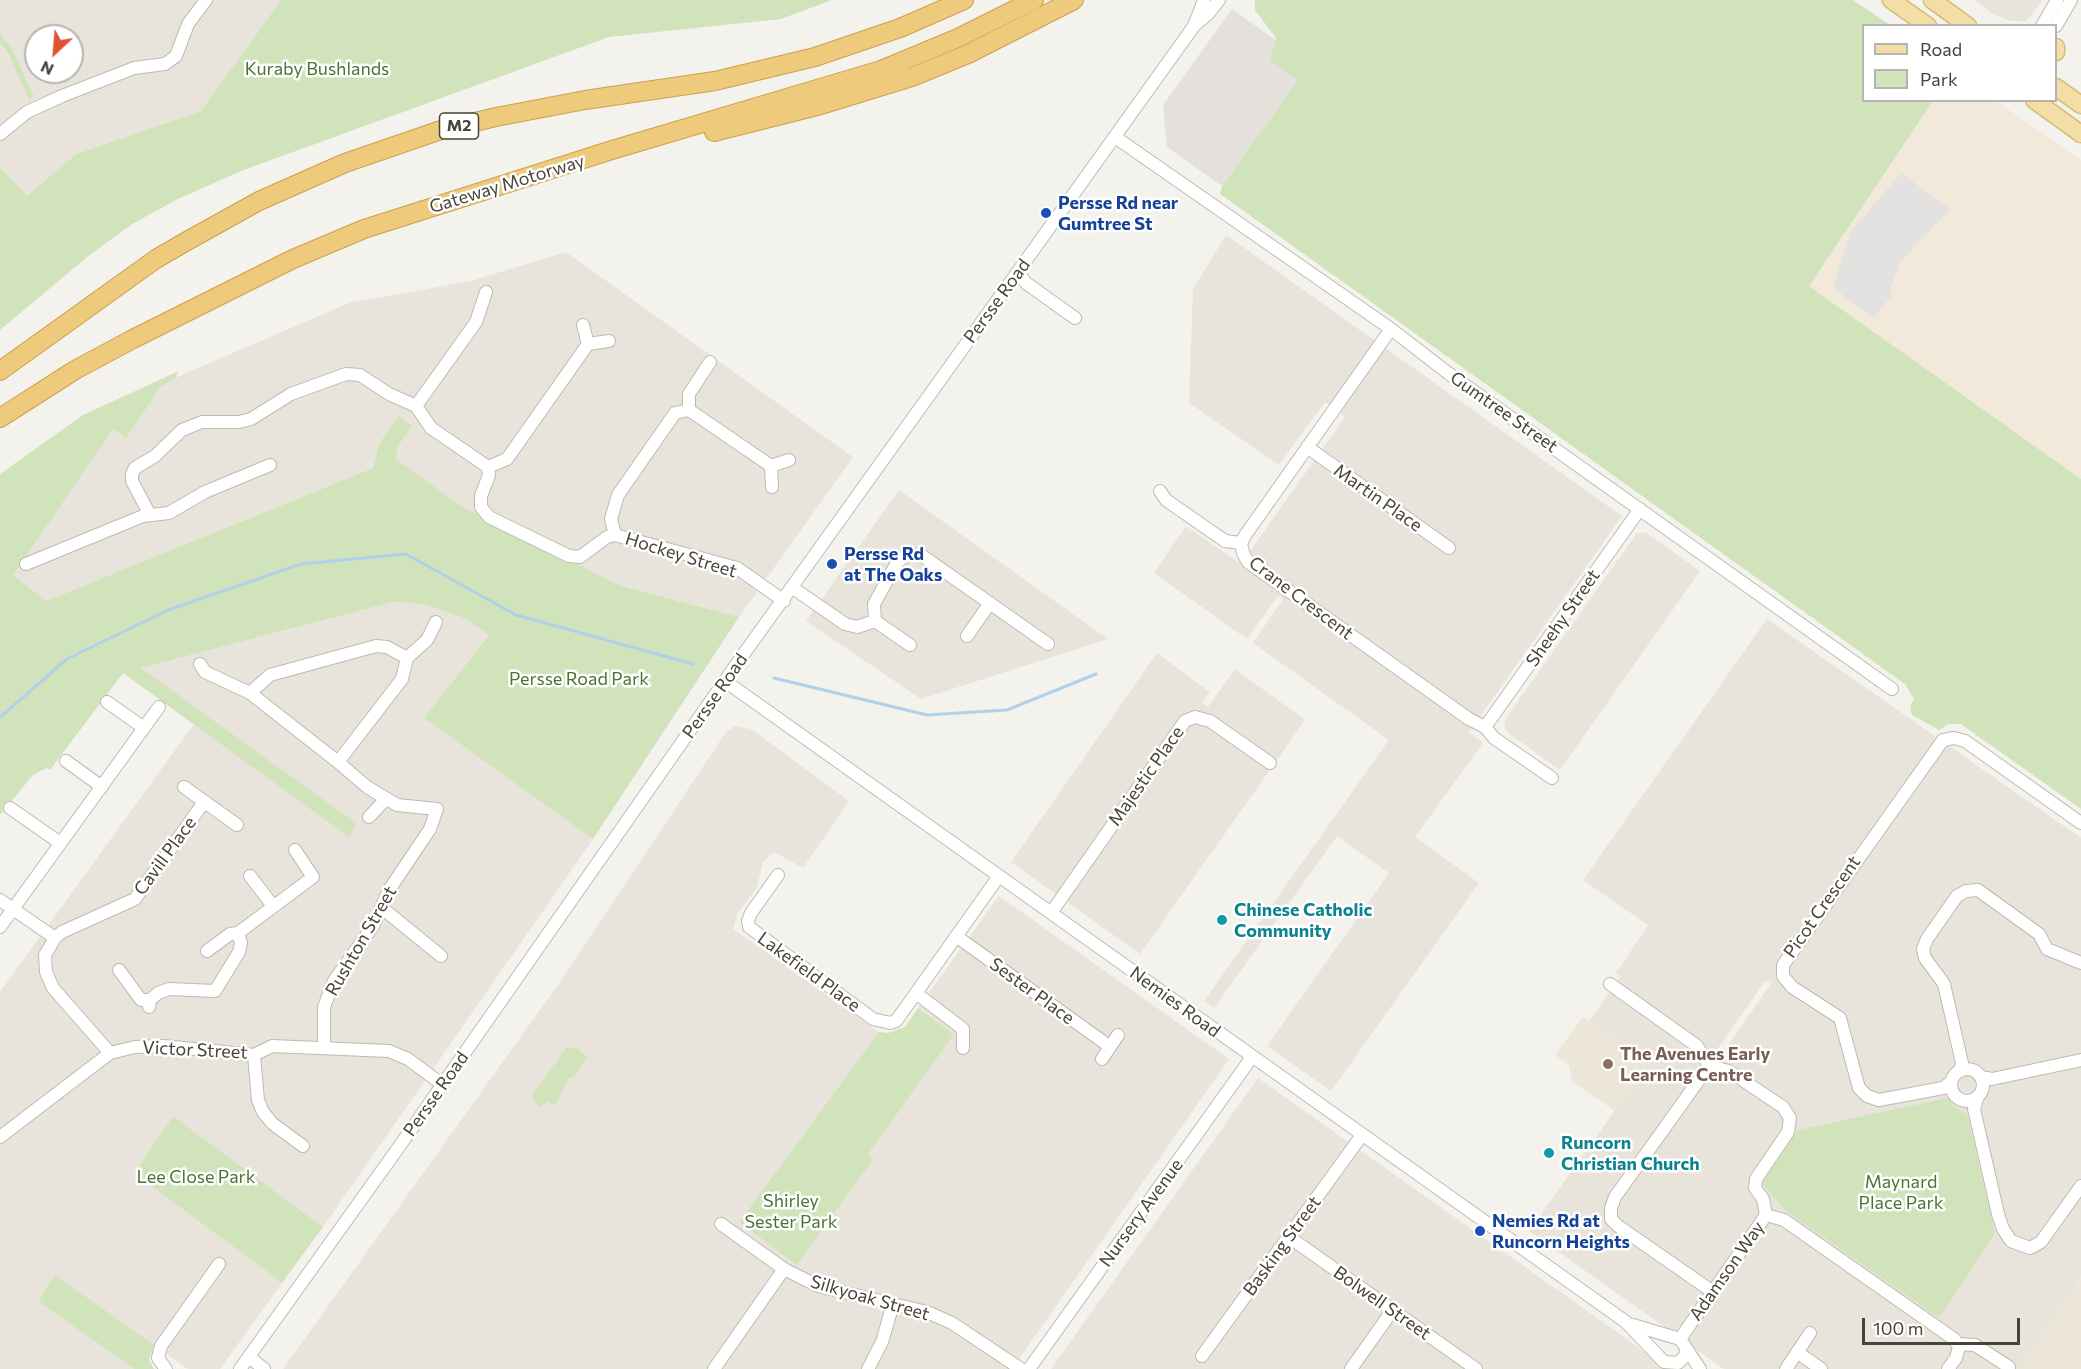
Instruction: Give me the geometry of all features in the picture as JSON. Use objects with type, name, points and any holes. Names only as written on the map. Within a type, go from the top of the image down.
[{"type":"highway","name":"M2","points":[[0,370],[164,255],[259,201],[345,163],[441,130],[496,117],[585,100],[715,81],[815,57],[900,28],[964,0]]},
{"type":"highway","name":"Gateway Motorway","points":[[0,418],[75,370],[293,259],[364,229],[612,150],[881,70],[958,38],[1034,0]]},
{"type":"highway","points":[[583,161],[620,158],[821,105],[893,83],[968,54],[1074,0]]},
{"type":"main road","points":[[1891,0],[1925,24]]},
{"type":"main road","points":[[1932,0],[1965,24]]},
{"type":"main road","points":[[2057,88],[2081,105]]},
{"type":"main road","points":[[2037,102],[2081,134]]},
{"type":"street","points":[[0,134],[27,112],[62,96],[134,68],[165,64],[176,56],[188,24],[206,0]]},
{"type":"street","name":"Persse Road","points":[[1194,26],[1204,0]]},
{"type":"street","name":"Persse Road","points":[[240,1369],[443,1085],[725,681],[1194,26],[1219,0]]},
{"type":"street","points":[[2043,24],[2057,0]]},
{"type":"street","points":[[2056,24],[2070,0]]},
{"type":"street","name":"Gumtree Street","points":[[1115,137],[1391,329],[1892,689]]},
{"type":"street","points":[[1018,272],[1026,283],[1075,318]]},
{"type":"street","points":[[416,406],[476,322],[486,292]]},
{"type":"street","points":[[583,325],[588,344]]},
{"type":"street","name":"Crane Crescent","points":[[1391,329],[1241,543],[1248,562],[1469,719],[1485,727],[1494,738],[1552,778]]},
{"type":"street","points":[[150,515],[132,481],[135,468],[155,456],[175,435],[192,425],[251,419],[291,394],[345,374],[360,375],[389,394],[416,406],[431,428],[488,467],[507,459],[588,344],[609,341]]},
{"type":"street","points":[[689,410],[689,394],[710,362]]},
{"type":"street","points":[[615,536],[611,519],[618,495],[675,413],[689,410],[771,466]]},
{"type":"street","name":"Martin Place","points":[[1307,447],[1449,548]]},
{"type":"street","points":[[771,466],[789,460]]},
{"type":"street","points":[[26,564],[150,515],[169,513],[205,492],[270,465]]},
{"type":"street","points":[[771,466],[772,487]]},
{"type":"street","name":"Hockey Street","points":[[488,467],[489,475],[481,496],[481,507],[489,517],[569,556],[580,557],[607,537],[615,536],[737,568],[784,601]]},
{"type":"street","points":[[1160,491],[1166,500],[1225,541],[1241,543]]},
{"type":"street","name":"Sheehy Street","points":[[1485,727],[1640,509]]},
{"type":"street","points":[[875,621],[874,604],[898,561],[908,555],[921,555],[1048,644]]},
{"type":"street","points":[[793,588],[845,624],[857,627],[875,621]]},
{"type":"street","points":[[967,636],[990,603]]},
{"type":"street","points":[[875,621],[910,645]]},
{"type":"street","points":[[338,762],[402,679],[407,658],[427,640],[436,622]]},
{"type":"street","points":[[250,693],[270,675],[376,646],[387,647],[407,658]]},
{"type":"street","points":[[200,664],[205,672],[250,693],[338,762],[353,777],[386,799],[369,818]]},
{"type":"street","name":"Nemies Road","points":[[725,681],[1626,1322],[1668,1364]]},
{"type":"street","points":[[107,702],[144,728]]},
{"type":"street","points":[[0,927],[159,707]]},
{"type":"street","name":"Majestic Place","points":[[1051,913],[1185,721],[1195,717],[1210,721],[1270,763]]},
{"type":"street","name":"Picot Crescent","points":[[1949,1087],[1879,1100],[1867,1096],[1859,1088],[1840,1018],[1791,987],[1783,976],[1783,964],[1943,740],[1954,738],[1965,741],[2081,824]]},
{"type":"street","points":[[66,761],[102,787]]},
{"type":"street","name":"Cavill Place","points":[[184,787],[237,825]]},
{"type":"street","name":"Rushton Street","points":[[324,1047],[324,1007],[334,981],[373,926],[389,890],[430,829],[436,809],[407,808],[386,799]]},
{"type":"street","name":"Cavill Place","points":[[55,938],[62,932],[135,899],[204,802]]},
{"type":"street","points":[[10,808],[60,843]]},
{"type":"street","points":[[207,951],[230,934],[238,933],[313,877],[295,850]]},
{"type":"street","name":"Lakefield Place","points":[[778,875],[748,921],[749,927],[873,1019],[890,1023],[896,1021],[999,876]]},
{"type":"street","points":[[250,876],[273,906]]},
{"type":"street","points":[[2081,963],[2047,949],[2039,934],[1978,890],[1966,891],[1957,896],[1927,939],[1923,949],[1925,958],[1944,984],[1964,1068],[1986,1081],[2081,1060]]},
{"type":"street","points":[[0,900],[55,938],[45,955],[46,972],[53,988],[110,1053]]},
{"type":"street","points":[[382,908],[441,956]]},
{"type":"street","points":[[119,970],[141,1000],[150,1004],[158,993],[169,989],[211,993],[215,991],[240,952],[241,943],[238,933]]},
{"type":"street","name":"Sester Place","points":[[956,936],[1109,1046]]},
{"type":"street","points":[[1610,984],[1697,1046],[1709,1066],[1615,1197],[1611,1208],[1611,1219],[1713,1292]]},
{"type":"street","points":[[916,993],[963,1029],[963,1048]]},
{"type":"street","points":[[1102,1059],[1118,1035]]},
{"type":"street","name":"Victor Street","points":[[0,1137],[110,1053],[135,1047],[162,1046],[254,1055],[272,1046],[389,1051],[408,1059],[443,1085]]},
{"type":"street","points":[[254,1055],[258,1100],[263,1112],[273,1124],[303,1146]]},
{"type":"street","name":"Nursery Avenue","points":[[1029,1369],[1252,1057]]},
{"type":"street","name":"Adamson Way","points":[[1678,1341],[1766,1215],[1763,1198],[1755,1188],[1756,1179],[1788,1132],[1790,1118],[1783,1107],[1730,1071],[1709,1066]]},
{"type":"street","points":[[1964,1068],[1949,1087],[1958,1099],[1973,1103]]},
{"type":"street","points":[[1986,1081],[1973,1103],[1998,1214],[2003,1229],[2011,1241],[2030,1248],[2041,1242],[2081,1186]]},
{"type":"street","name":"Basking Street","points":[[1202,1356],[1362,1135]]},
{"type":"street","points":[[1766,1215],[1784,1220],[1954,1339],[1957,1344],[1956,1358],[1948,1369]]},
{"type":"street","name":"Silkyoak Street","points":[[721,1224],[784,1269],[818,1287],[927,1312],[952,1323],[1021,1369]]},
{"type":"street","name":"Bolwell Street","points":[[1289,1237],[1476,1369]]},
{"type":"street","points":[[166,1369],[158,1358],[161,1346],[219,1264]]},
{"type":"street","points":[[714,1369],[784,1269]]},
{"type":"street","points":[[868,1369],[882,1342],[893,1304]]},
{"type":"street","points":[[1351,1369],[1392,1311]]},
{"type":"street","name":"Nemies Road","points":[[1626,1322],[1678,1341]]},
{"type":"street","points":[[1786,1369],[1810,1333]]},
{"type":"street","points":[[1678,1341],[1683,1359],[1668,1364],[1660,1342],[1678,1341]]},
{"type":"street","points":[[1678,1341],[1700,1369]]},
{"type":"street","points":[[1957,1344],[1975,1345],[2008,1367]]},
{"type":"street","points":[[1797,1352],[1821,1369]]},
{"type":"street","points":[[249,1357],[264,1369]]},
{"type":"shaded area","points":[[0,0],[281,0],[201,111],[76,154],[27,196],[0,167],[0,43],[24,80],[24,84],[27,84],[34,95],[29,84],[84,84],[84,24],[24,24],[24,74],[14,52],[0,32]]},
{"type":"shaded area","points":[[1974,0],[2043,0],[2026,21],[2011,21],[1993,14]]},
{"type":"shaded area","points":[[1232,9],[1281,44],[1298,80],[1222,186],[1167,147],[1163,105]]},
{"type":"shaded area","points":[[1932,102],[1997,102],[2081,160],[2081,479],[1809,286]]},
{"type":"shaded area","points":[[1901,173],[1950,209],[1901,261],[1890,289],[1892,295],[1874,318],[1833,288],[1850,233]]},
{"type":"shaded area","points":[[1226,235],[1622,516],[1469,732],[1483,743],[1415,837],[1479,883],[1331,1091],[1267,1046],[1389,873],[1337,836],[1214,1008],[1204,1001],[1389,740],[1253,643],[1283,599],[1278,596],[1247,639],[1154,573],[1186,526],[1241,564],[1345,417],[1325,402],[1279,465],[1189,403],[1193,289]]},
{"type":"shaded area","points":[[566,252],[853,457],[739,617],[621,586],[461,506],[395,459],[397,448],[412,426],[379,444],[373,468],[46,601],[12,574],[113,429],[126,438],[161,387],[175,378],[349,303],[471,281]]},
{"type":"shaded area","points":[[899,490],[1108,639],[921,699],[806,621]]},
{"type":"shaded area","points":[[1645,532],[1700,571],[1560,770],[1508,733],[1504,725],[1506,718],[1637,533]]},
{"type":"shaded area","points":[[393,602],[423,604],[464,618],[489,635],[424,718],[593,839],[323,1227],[173,1116],[134,1173],[282,1283],[220,1369],[188,1369],[55,1276],[38,1301],[134,1369],[0,1369],[0,992],[194,724],[349,836],[357,825],[141,668]]},
{"type":"shaded area","points":[[1767,619],[2081,838],[2081,1277],[2019,1369],[1724,1369],[1529,1231],[1648,1064],[1589,1021],[1620,977],[1616,973],[1648,925],[1583,880]],"holes":[[[1766,980],[1771,984],[1721,1055],[1716,1051]],[[1762,1184],[1938,1317],[1786,1211]]]},
{"type":"shaded area","points":[[1157,653],[1210,692],[1202,703],[1208,707],[1235,669],[1305,720],[1140,954],[1011,862]]},
{"type":"shaded area","points":[[735,726],[751,729],[849,801],[803,868],[774,852],[763,862],[757,887],[737,914],[733,929],[879,1032],[739,1222],[797,1264],[873,1158],[867,1154],[953,1033],[918,1008],[999,896],[1229,1059],[1012,1369],[283,1369],[560,982],[726,732]]},
{"type":"shaded area","name":"The Avenues Early Learning Centre","points":[[1583,1017],[1649,1063],[1615,1111],[1572,1081],[1569,1065],[1555,1055]]},
{"type":"shaded area","points":[[1258,1078],[1669,1369],[1051,1369]]},
{"type":"shaded area","points":[[2081,1277],[2081,1369],[2019,1369]]},
{"type":"green space","name":"Kuraby Bushlands","points":[[281,0],[832,0],[781,19],[609,37],[241,171],[178,199],[132,224],[87,257],[0,330],[0,167],[27,196],[76,154],[201,111]]},
{"type":"green space","points":[[1255,0],[1853,0],[1889,24],[1862,24],[1862,102],[1932,102],[1809,286],[2081,479],[2081,809],[1961,724],[1948,724],[1939,730],[1912,715],[1910,706],[1914,699],[1905,684],[1220,194],[1222,186],[1298,80],[1270,60],[1276,38],[1255,10]]},
{"type":"green space","points":[[0,32],[14,52],[24,74],[24,84],[29,84],[34,96],[29,99],[9,55],[0,43]]},
{"type":"green space","name":"Persse Road Park","points":[[179,371],[175,378],[161,387],[126,438],[113,429],[13,575],[46,601],[373,468],[379,444],[399,416],[412,426],[397,448],[396,459],[461,506],[621,586],[739,617],[593,839],[424,718],[489,635],[464,618],[423,604],[393,602],[141,668],[357,824],[349,837],[123,673],[50,770],[47,768],[33,775],[0,815],[0,474],[83,415]]},
{"type":"green space","name":"Shirley Sester Park","points":[[918,1008],[954,1034],[868,1154],[873,1159],[797,1265],[739,1222],[879,1032],[888,1033],[905,1027]]},
{"type":"green space","points":[[566,1048],[576,1048],[587,1057],[576,1075],[568,1079],[555,1105],[547,1101],[541,1107],[533,1101],[533,1094]]},
{"type":"green space","name":"Maynard Place Park","points":[[1947,1098],[1956,1108],[1967,1114],[1995,1233],[1939,1318],[1786,1211],[1762,1184],[1798,1130]]},
{"type":"green space","name":"Lee Close Park","points":[[173,1116],[323,1227],[282,1283],[134,1173]]},
{"type":"green space","points":[[55,1275],[154,1345],[149,1360],[154,1369],[134,1369],[38,1301]]},
{"type":"waterway","points":[[0,717],[67,659],[168,610],[301,564],[406,554],[516,615],[693,664]]},
{"type":"waterway","points":[[774,678],[927,715],[1007,710],[1096,674]]},
{"type":"place","name":"Persse Rd near Gumtree St","points":[[1046,213]]},
{"type":"place","name":"Persse Rd at The Oaks","points":[[832,564]]},
{"type":"place","name":"Chinese Catholic Community","points":[[1222,920]]},
{"type":"place","name":"The Avenues Early Learning Centre","points":[[1608,1064]]},
{"type":"place","name":"Runcorn Christian Church","points":[[1549,1153]]},
{"type":"place","name":"Nemies Rd at Runcorn Heights","points":[[1480,1231]]}]
